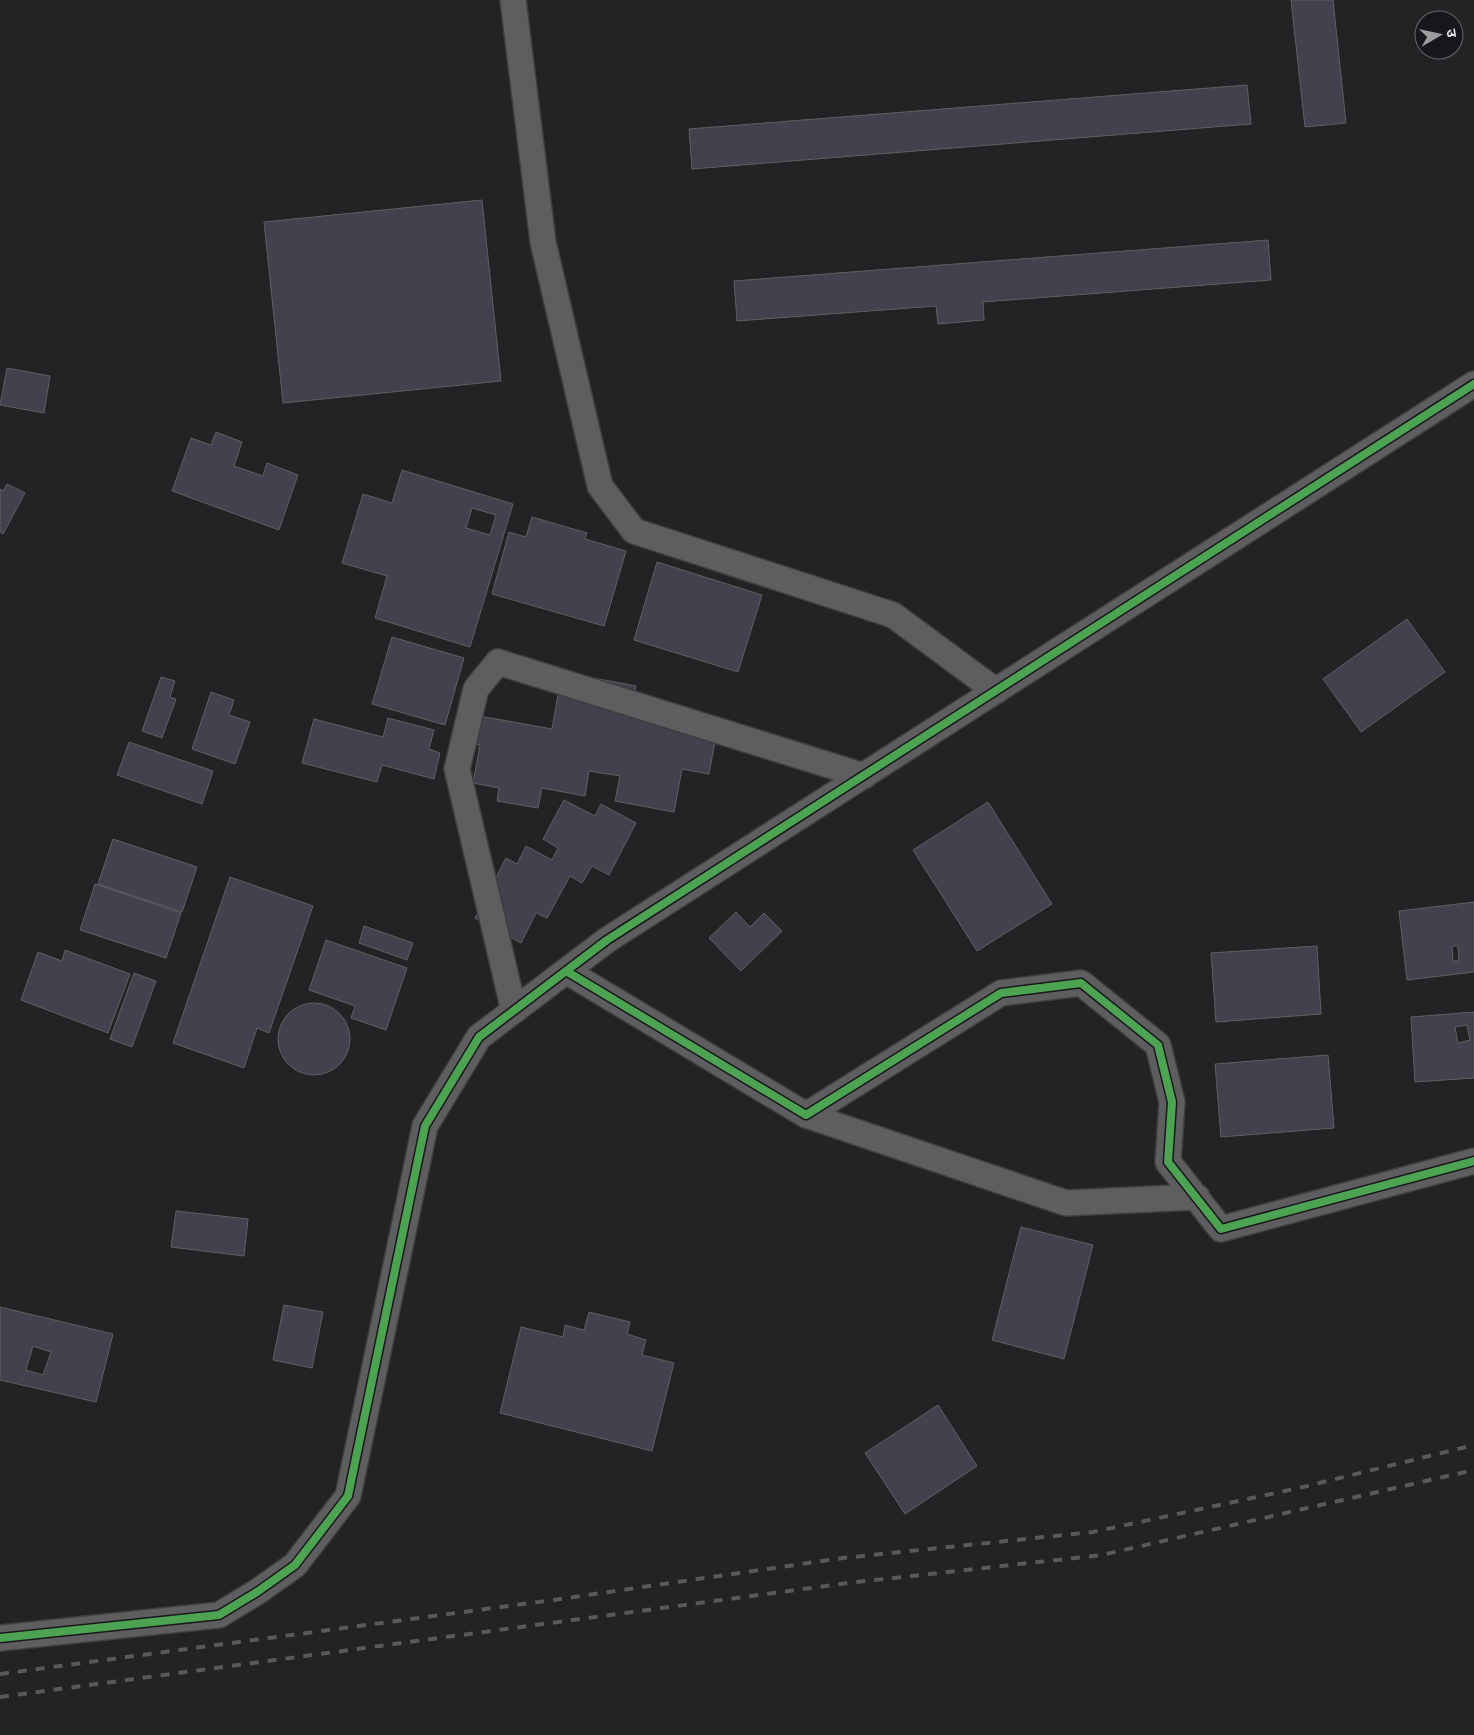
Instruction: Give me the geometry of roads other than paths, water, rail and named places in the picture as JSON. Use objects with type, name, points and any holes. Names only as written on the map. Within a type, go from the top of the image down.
[{"type":"street","points":[[513,0],[543,242],[600,486],[634,531],[893,615],[996,691]]},
{"type":"street","points":[[0,1638],[219,1615],[296,1565],[348,1496],[425,1126],[479,1037],[607,940],[1474,384]]},
{"type":"street","points":[[514,1011],[457,769],[476,689],[498,662],[864,776]]},
{"type":"street","points":[[566,971],[806,1115],[1066,1203],[1197,1197]]},
{"type":"street","points":[[806,1115],[1001,993],[1081,983],[1158,1045],[1172,1102],[1168,1162],[1221,1229],[1474,1160]]},
{"type":"railway","points":[[0,1674],[553,1600],[843,1558],[1093,1532],[1299,1488],[1474,1445]]},
{"type":"railway","points":[[0,1697],[848,1583],[1102,1555],[1474,1470]]}]
